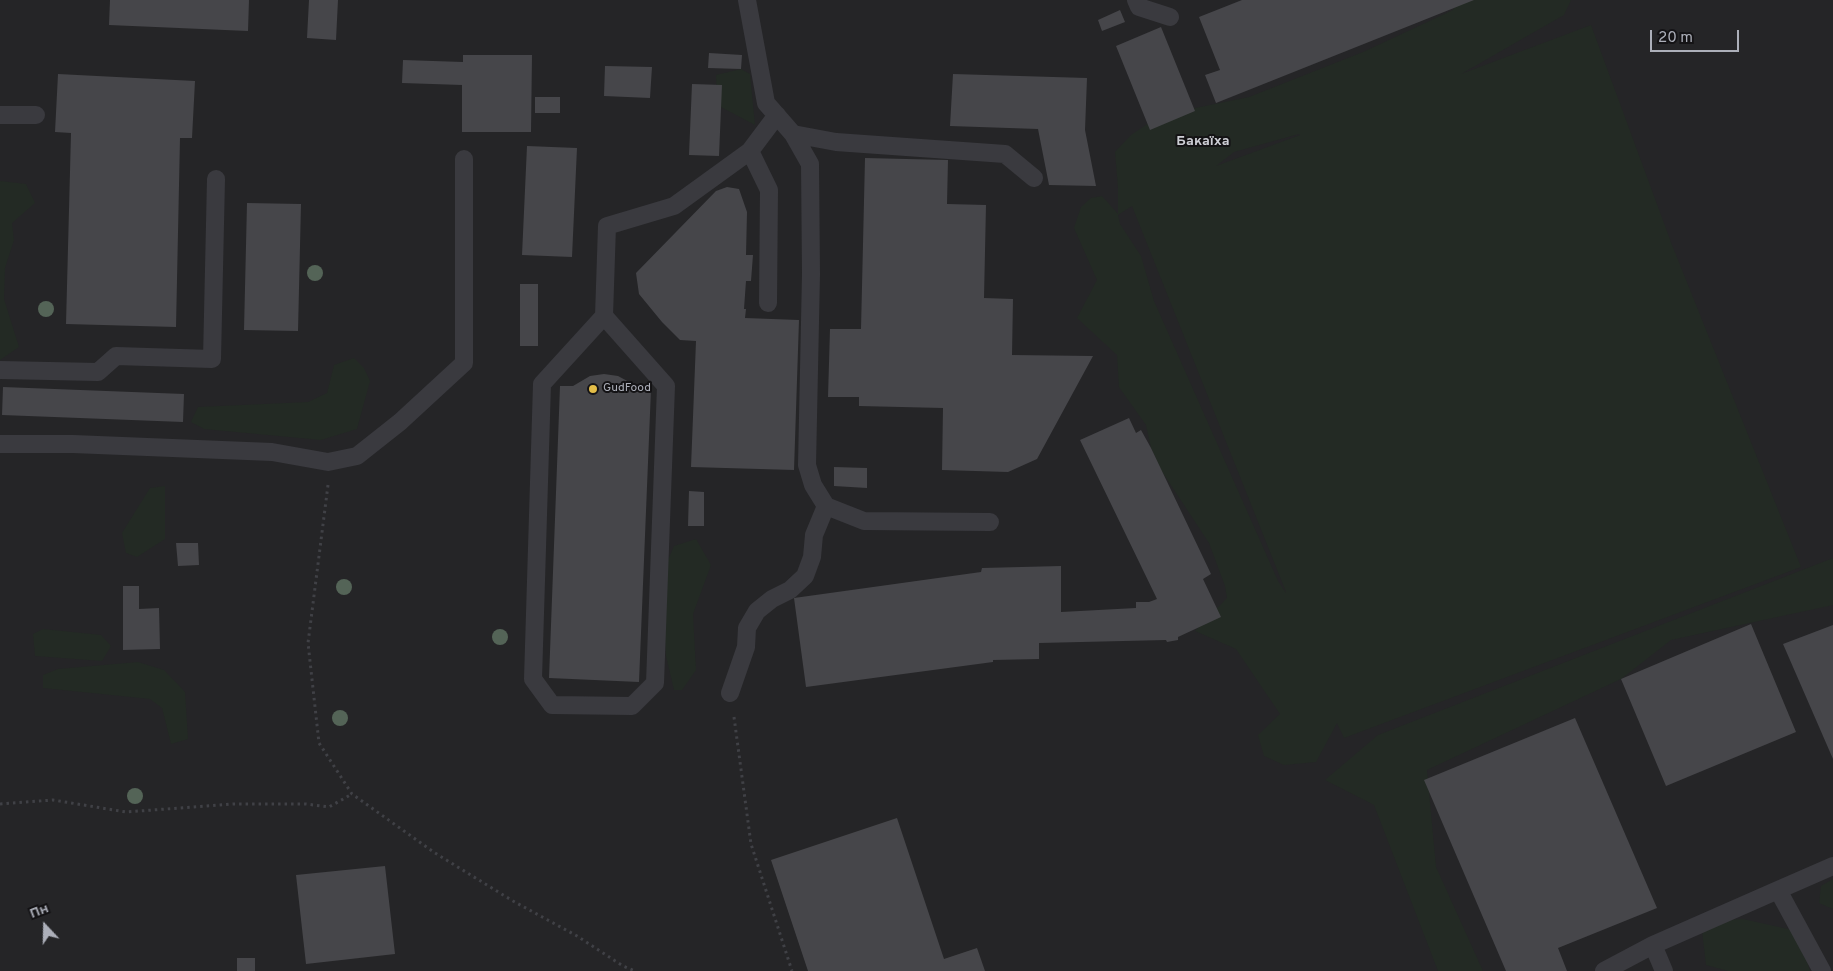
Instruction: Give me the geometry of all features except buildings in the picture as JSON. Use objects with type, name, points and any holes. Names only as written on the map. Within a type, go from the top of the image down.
[{"type":"lane","points":[[747,0],[766,103],[793,134],[810,164],[807,465],[813,485],[826,506],[864,521],[990,522]]},
{"type":"lane","points":[[1136,0],[1139,7],[1170,17]]},
{"type":"lane","points":[[0,114],[36,115]]},
{"type":"lane","points":[[604,316],[666,386],[655,683],[632,706],[552,704],[533,679],[542,384],[604,316],[607,226],[674,206],[750,151],[777,115]]},
{"type":"lane","points":[[793,134],[836,142],[1005,154],[1034,178]]},
{"type":"lane","points":[[750,151],[769,190],[768,303]]},
{"type":"lane","points":[[0,444],[272,452],[328,462],[357,456],[400,422],[464,363],[464,160]]},
{"type":"lane","points":[[0,370],[98,372],[116,356],[212,359],[216,178]]},
{"type":"lane","points":[[730,693],[746,647],[747,628],[757,611],[772,599],[790,590],[805,576],[812,557],[814,535],[826,506]]},
{"type":"lane","points":[[1604,971],[1653,945],[1833,866]]},
{"type":"lane","points":[[1778,890],[1822,971]]},
{"type":"lane","points":[[1653,945],[1664,971]]},
{"type":"path","points":[[328,462],[329,480],[308,643],[319,743],[352,794],[435,853],[623,966],[635,971]]},
{"type":"path","points":[[730,693],[751,844],[792,971]]},
{"type":"path","points":[[0,804],[53,800],[126,812],[233,804],[306,804],[329,807],[352,794]]},
{"type":"shaded area","points":[[0,0],[1833,0],[1833,971],[0,971]]},
{"type":"shaded area","points":[[1458,0],[1571,0],[1564,15],[1461,74],[1591,25],[1672,245],[1801,567],[1344,738],[1337,723],[1316,762],[1284,765],[1264,756],[1258,735],[1280,714],[1236,649],[1195,631],[1227,598],[1225,586],[1209,543],[1161,470],[1151,448],[1146,425],[1119,387],[1117,355],[1077,318],[1097,280],[1074,228],[1081,207],[1091,198],[1102,196],[1118,214],[1115,152],[1131,135],[1161,115],[1249,97],[1363,52],[1453,10]],"holes":[[[1300,135],[1216,166],[1234,152]],[[1132,206],[1286,592],[1286,593],[1278,581],[1154,301],[1141,256],[1120,224],[1118,215]]]},
{"type":"shaded area","points":[[741,69],[750,74],[755,125],[717,105],[716,75]]},
{"type":"shaded area","points":[[0,181],[26,184],[35,203],[12,223],[14,240],[5,268],[4,299],[19,347],[0,360]]},
{"type":"shaded area","points":[[354,358],[364,368],[370,381],[357,429],[321,440],[204,429],[191,422],[198,407],[308,402],[327,393],[334,365]]},
{"type":"shaded area","points":[[165,486],[165,539],[137,557],[126,553],[122,533],[150,488]]},
{"type":"shaded area","points":[[696,539],[711,565],[693,614],[696,670],[682,690],[674,690],[666,656],[662,590],[668,560],[674,546]]},
{"type":"shaded area","points":[[1833,558],[1833,605],[1671,640],[1621,679],[1427,770],[1436,867],[1483,971],[1438,971],[1374,805],[1325,780],[1378,735]]},
{"type":"shaded area","points":[[43,629],[101,635],[111,646],[102,661],[35,656],[33,634]]},
{"type":"shaded area","points":[[138,662],[164,670],[185,692],[188,739],[171,744],[162,708],[150,699],[43,688],[43,675],[58,669]]},
{"type":"shaded area","points":[[1833,879],[1833,909],[1819,903],[1821,886]]},
{"type":"shaded area","points":[[1743,919],[1797,931],[1810,971],[1728,971],[1706,965],[1702,931],[1725,920]]},
{"type":"place","name":"GudFood","points":[[593,389]]},
{"type":"district","name":"Бакаїха","points":[[1203,142]]}]
